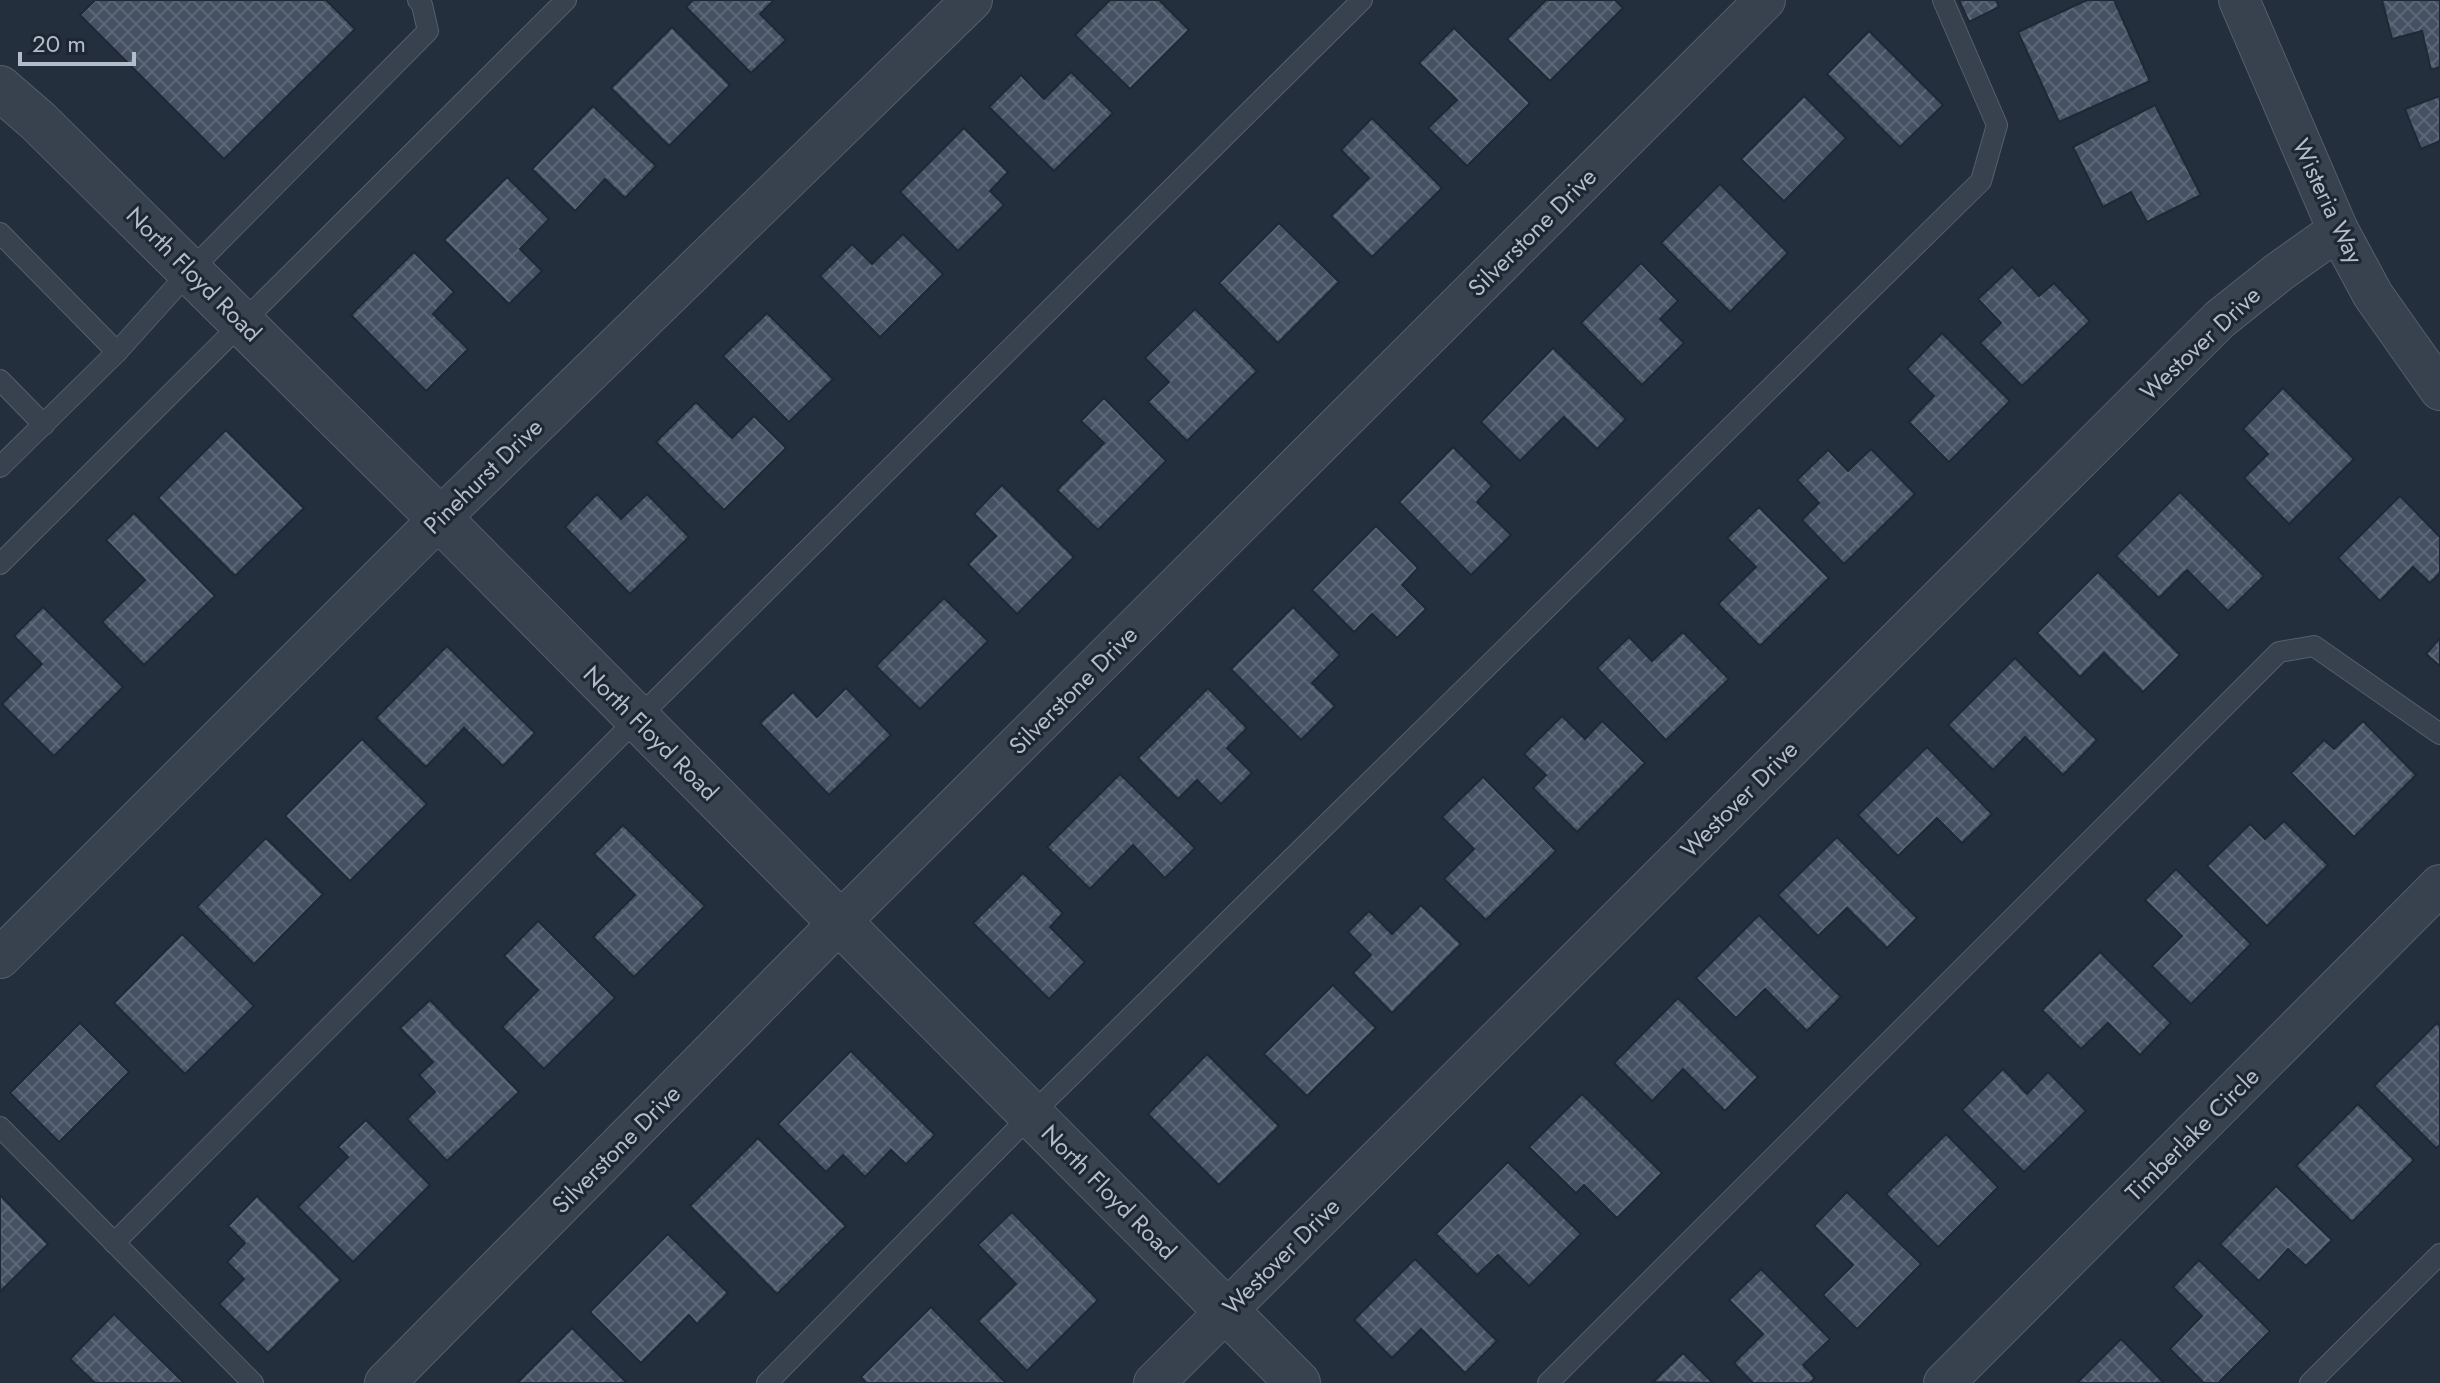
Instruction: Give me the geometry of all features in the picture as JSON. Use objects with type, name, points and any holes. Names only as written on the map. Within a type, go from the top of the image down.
[{"type":"street","name":"Pinehurst Drive","points":[[0,958],[440,518],[972,0]]},
{"type":"street","name":"Silverstone Drive","points":[[385,1383],[839,923],[1765,0]]},
{"type":"street","name":"Wisteria Way","points":[[2239,0],[2338,230],[2373,295],[2440,390]]},
{"type":"street","name":"North Floyd Road","points":[[0,88],[38,121],[440,518],[1298,1383]]},
{"type":"street","name":"Westover Drive","points":[[1154,1383],[2220,319],[2338,230]]},
{"type":"street","name":"Timberlake Circle","points":[[1944,1383],[2440,885]]},
{"type":"lane","points":[[0,467],[117,352],[190,271],[428,31],[418,0]]},
{"type":"lane","points":[[0,564],[566,0]]},
{"type":"lane","points":[[114,1243],[1362,0]]},
{"type":"lane","points":[[767,1383],[1032,1114],[1981,181],[1997,125],[1943,0]]},
{"type":"lane","points":[[0,233],[117,352]]},
{"type":"lane","points":[[0,380],[44,425]]},
{"type":"lane","points":[[1548,1383],[2279,652],[2314,646],[2440,734]]},
{"type":"lane","points":[[0,1127],[253,1383]]},
{"type":"lane","points":[[2310,1383],[2440,1254]]},
{"type":"building","points":[[95,0],[326,0],[355,29],[224,159],[80,15]]},
{"type":"building","points":[[693,0],[774,0],[760,14],[786,40],[751,73],[686,7]]},
{"type":"building","points":[[1110,0],[1159,0],[1189,30],[1130,89],[1075,35]]},
{"type":"building","points":[[1546,0],[1615,0],[1623,8],[1550,81],[1507,39]]},
{"type":"building","points":[[1959,0],[1996,0],[1999,7],[1969,22]]},
{"type":"building","points":[[2087,0],[2114,0],[2150,81],[2059,122],[2018,32]]},
{"type":"building","points":[[2382,0],[2440,0],[2440,67],[2431,70],[2422,31],[2392,39]]},
{"type":"building","points":[[672,27],[730,85],[669,146],[611,88]]},
{"type":"building","points":[[1454,28],[1530,103],[1467,166],[1428,128],[1457,100],[1419,63]]},
{"type":"building","points":[[1869,31],[1943,105],[1900,147],[1827,74]]},
{"type":"building","points":[[1071,72],[1113,113],[1054,171],[989,107],[1021,75],[1044,99]]},
{"type":"building","points":[[1804,96],[1846,138],[1784,201],[1741,159]]},
{"type":"building","points":[[2440,96],[2440,141],[2421,149],[2405,109]]},
{"type":"building","points":[[2155,105],[2201,195],[2147,222],[2131,192],[2103,207],[2073,147]]},
{"type":"building","points":[[593,106],[656,166],[625,198],[605,179],[575,211],[532,169]]},
{"type":"building","points":[[1372,118],[1442,188],[1372,257],[1331,216],[1369,178],[1341,150]]},
{"type":"building","points":[[964,128],[1008,172],[990,191],[1004,205],[958,251],[900,192]]},
{"type":"building","points":[[507,177],[549,219],[520,249],[542,271],[509,304],[444,240]]},
{"type":"building","points":[[1720,184],[1788,253],[1730,312],[1661,243]]},
{"type":"building","points":[[1279,223],[1339,282],[1278,343],[1219,283]]},
{"type":"building","points":[[903,234],[943,274],[880,337],[820,276],[852,244],[872,264]]},
{"type":"building","points":[[414,252],[454,292],[433,314],[468,349],[426,391],[351,315]]},
{"type":"building","points":[[1641,263],[1678,301],[1660,319],[1684,343],[1642,385],[1581,323]]},
{"type":"building","points":[[2012,267],[2039,296],[2054,283],[2090,321],[2022,386],[1980,343],[2001,323],[1978,299]]},
{"type":"building","points":[[1195,309],[1257,371],[1187,441],[1148,402],[1169,382],[1145,358]]},
{"type":"building","points":[[767,313],[833,379],[789,422],[723,356]]},
{"type":"building","points":[[1942,333],[2010,401],[1949,462],[1909,422],[1934,396],[1907,369]]},
{"type":"building","points":[[1553,348],[1626,419],[1597,449],[1564,417],[1520,461],[1481,422]]},
{"type":"building","points":[[2283,388],[2354,459],[2289,524],[2244,478],[2268,454],[2243,429]]},
{"type":"building","points":[[1104,398],[1166,461],[1098,530],[1057,490],[1104,443],[1081,421]]},
{"type":"building","points":[[696,402],[732,438],[754,416],[786,448],[724,510],[656,442]]},
{"type":"building","points":[[226,430],[304,508],[235,576],[158,498]]},
{"type":"building","points":[[1453,447],[1492,486],[1477,502],[1511,535],[1471,575],[1399,502]]},
{"type":"building","points":[[1871,449],[1915,494],[1844,564],[1802,520],[1819,503],[1797,480],[1828,450],[1848,471]]},
{"type":"building","points":[[1002,485],[1074,557],[1017,614],[968,564],[996,536],[974,514]]},
{"type":"building","points":[[2180,492],[2264,576],[2228,611],[2187,570],[2159,598],[2116,556]]},
{"type":"building","points":[[597,494],[621,519],[647,494],[689,537],[630,594],[565,527]]},
{"type":"building","points":[[2400,496],[2440,537],[2440,573],[2430,583],[2413,567],[2380,601],[2338,558]]},
{"type":"building","points":[[1759,507],[1829,578],[1760,646],[1718,604],[1756,567],[1727,538]]},
{"type":"building","points":[[134,513],[215,596],[144,665],[102,622],[145,580],[106,540]]},
{"type":"building","points":[[1376,526],[1418,568],[1402,585],[1426,609],[1397,638],[1372,614],[1354,632],[1312,590]]},
{"type":"building","points":[[2098,572],[2180,655],[2143,692],[2104,653],[2080,677],[2037,633]]},
{"type":"building","points":[[944,598],[988,641],[920,709],[876,666]]},
{"type":"building","points":[[43,607],[123,687],[54,756],[2,704],[42,664],[14,636]]},
{"type":"building","points":[[1293,607],[1340,655],[1312,683],[1335,706],[1301,740],[1231,669]]},
{"type":"building","points":[[1683,632],[1729,679],[1666,740],[1597,668],[1629,637],[1652,661]]},
{"type":"building","points":[[2440,638],[2440,666],[2426,654]]},
{"type":"building","points":[[447,646],[535,733],[503,766],[464,728],[426,767],[376,718]]},
{"type":"building","points":[[2015,658],[2097,740],[2063,775],[2025,737],[1993,770],[1948,725]]},
{"type":"building","points":[[846,688],[891,735],[829,795],[760,723],[793,692],[817,717]]},
{"type":"building","points":[[1208,688],[1247,728],[1227,748],[1252,773],[1221,804],[1197,780],[1178,799],[1138,758]]},
{"type":"building","points":[[1562,716],[1585,739],[1602,721],[1645,763],[1577,832],[1533,788],[1546,775],[1524,754]]},
{"type":"building","points":[[2363,721],[2416,775],[2354,837],[2291,773],[2324,740],[2334,749]]},
{"type":"building","points":[[362,739],[427,804],[350,881],[285,816]]},
{"type":"building","points":[[1927,747],[1992,814],[1962,843],[1937,818],[1898,856],[1858,815]]},
{"type":"building","points":[[1120,774],[1195,848],[1165,878],[1133,845],[1090,889],[1047,847]]},
{"type":"building","points":[[1483,777],[1556,851],[1486,920],[1444,879],[1474,849],[1442,817]]},
{"type":"building","points":[[2284,821],[2328,865],[2267,926],[2207,866],[2250,824],[2265,839]]},
{"type":"building","points":[[623,825],[705,906],[634,977],[593,937],[635,895],[594,854]]},
{"type":"building","points":[[1837,837],[1917,918],[1887,948],[1847,908],[1818,936],[1778,895]]},
{"type":"building","points":[[266,838],[323,894],[254,964],[197,907]]},
{"type":"building","points":[[2176,869],[2251,944],[2191,1004],[2152,966],[2182,936],[2145,900]]},
{"type":"building","points":[[1023,873],[1063,913],[1050,927],[1085,962],[1049,999],[973,923]]},
{"type":"building","points":[[1421,905],[1461,944],[1392,1013],[1353,973],[1371,955],[1348,932],[1369,911],[1392,934]]},
{"type":"building","points":[[1759,915],[1841,997],[1807,1031],[1765,989],[1736,1018],[1696,978]]},
{"type":"building","points":[[538,921],[615,998],[544,1069],[502,1027],[538,990],[504,956]]},
{"type":"building","points":[[182,934],[254,1006],[185,1074],[114,1003]]},
{"type":"building","points":[[2100,952],[2171,1023],[2140,1055],[2108,1023],[2081,1049],[2042,1010]]},
{"type":"building","points":[[1333,985],[1376,1028],[1307,1096],[1264,1054]]},
{"type":"building","points":[[1678,998],[1758,1077],[1725,1111],[1683,1069],[1652,1101],[1614,1063]]},
{"type":"building","points":[[430,1000],[519,1092],[447,1161],[407,1119],[435,1092],[419,1075],[433,1062],[400,1028]]},
{"type":"building","points":[[80,1023],[129,1072],[59,1142],[10,1093]]},
{"type":"building","points":[[2437,1023],[2440,1026],[2440,1145],[2436,1148],[2374,1086]]},
{"type":"building","points":[[851,1051],[935,1135],[906,1164],[891,1150],[865,1177],[843,1155],[826,1172],[778,1124]]},
{"type":"building","points":[[1207,1054],[1279,1126],[1219,1185],[1148,1114]]},
{"type":"building","points":[[2003,1069],[2027,1094],[2048,1072],[2086,1111],[2024,1172],[1962,1110]]},
{"type":"building","points":[[1582,1094],[1662,1173],[1617,1218],[1584,1185],[1576,1193],[1529,1147]]},
{"type":"building","points":[[2358,1104],[2414,1160],[2352,1222],[2296,1166]]},
{"type":"building","points":[[366,1120],[430,1185],[353,1262],[298,1207],[348,1157],[338,1147]]},
{"type":"building","points":[[1946,1134],[1998,1187],[1938,1247],[1886,1194]]},
{"type":"building","points":[[758,1138],[846,1226],[777,1294],[690,1206]]},
{"type":"building","points":[[1508,1162],[1581,1234],[1529,1286],[1498,1255],[1477,1275],[1436,1234]]},
{"type":"building","points":[[2276,1186],[2332,1240],[2306,1266],[2288,1249],[2259,1281],[2220,1244]]},
{"type":"building","points":[[1847,1192],[1921,1264],[1857,1329],[1823,1295],[1853,1265],[1814,1226]]},
{"type":"building","points":[[0,1195],[48,1244],[0,1292]]},
{"type":"building","points":[[257,1196],[341,1280],[268,1353],[219,1304],[244,1279],[227,1262],[245,1243],[228,1226]]},
{"type":"building","points":[[1012,1212],[1098,1300],[1027,1371],[978,1321],[1016,1284],[978,1245]]},
{"type":"building","points":[[668,1234],[728,1293],[697,1324],[689,1315],[641,1363],[590,1312]]},
{"type":"building","points":[[1415,1259],[1497,1341],[1465,1373],[1421,1329],[1392,1358],[1354,1320]]},
{"type":"building","points":[[2199,1260],[2270,1331],[2218,1383],[2204,1383],[2170,1349],[2202,1316],[2173,1287]]},
{"type":"building","points":[[1761,1269],[1830,1339],[1803,1365],[1815,1378],[1810,1383],[1753,1383],[1734,1363],[1763,1334],[1729,1300]]},
{"type":"building","points":[[931,1307],[1006,1383],[866,1383],[861,1377]]},
{"type":"building","points":[[114,1314],[184,1383],[95,1383],[70,1359]]},
{"type":"building","points":[[572,1328],[627,1383],[517,1383]]},
{"type":"building","points":[[2121,1339],[2164,1383],[2077,1383]]},
{"type":"building","points":[[1683,1353],[1713,1383],[1653,1382]]}]
